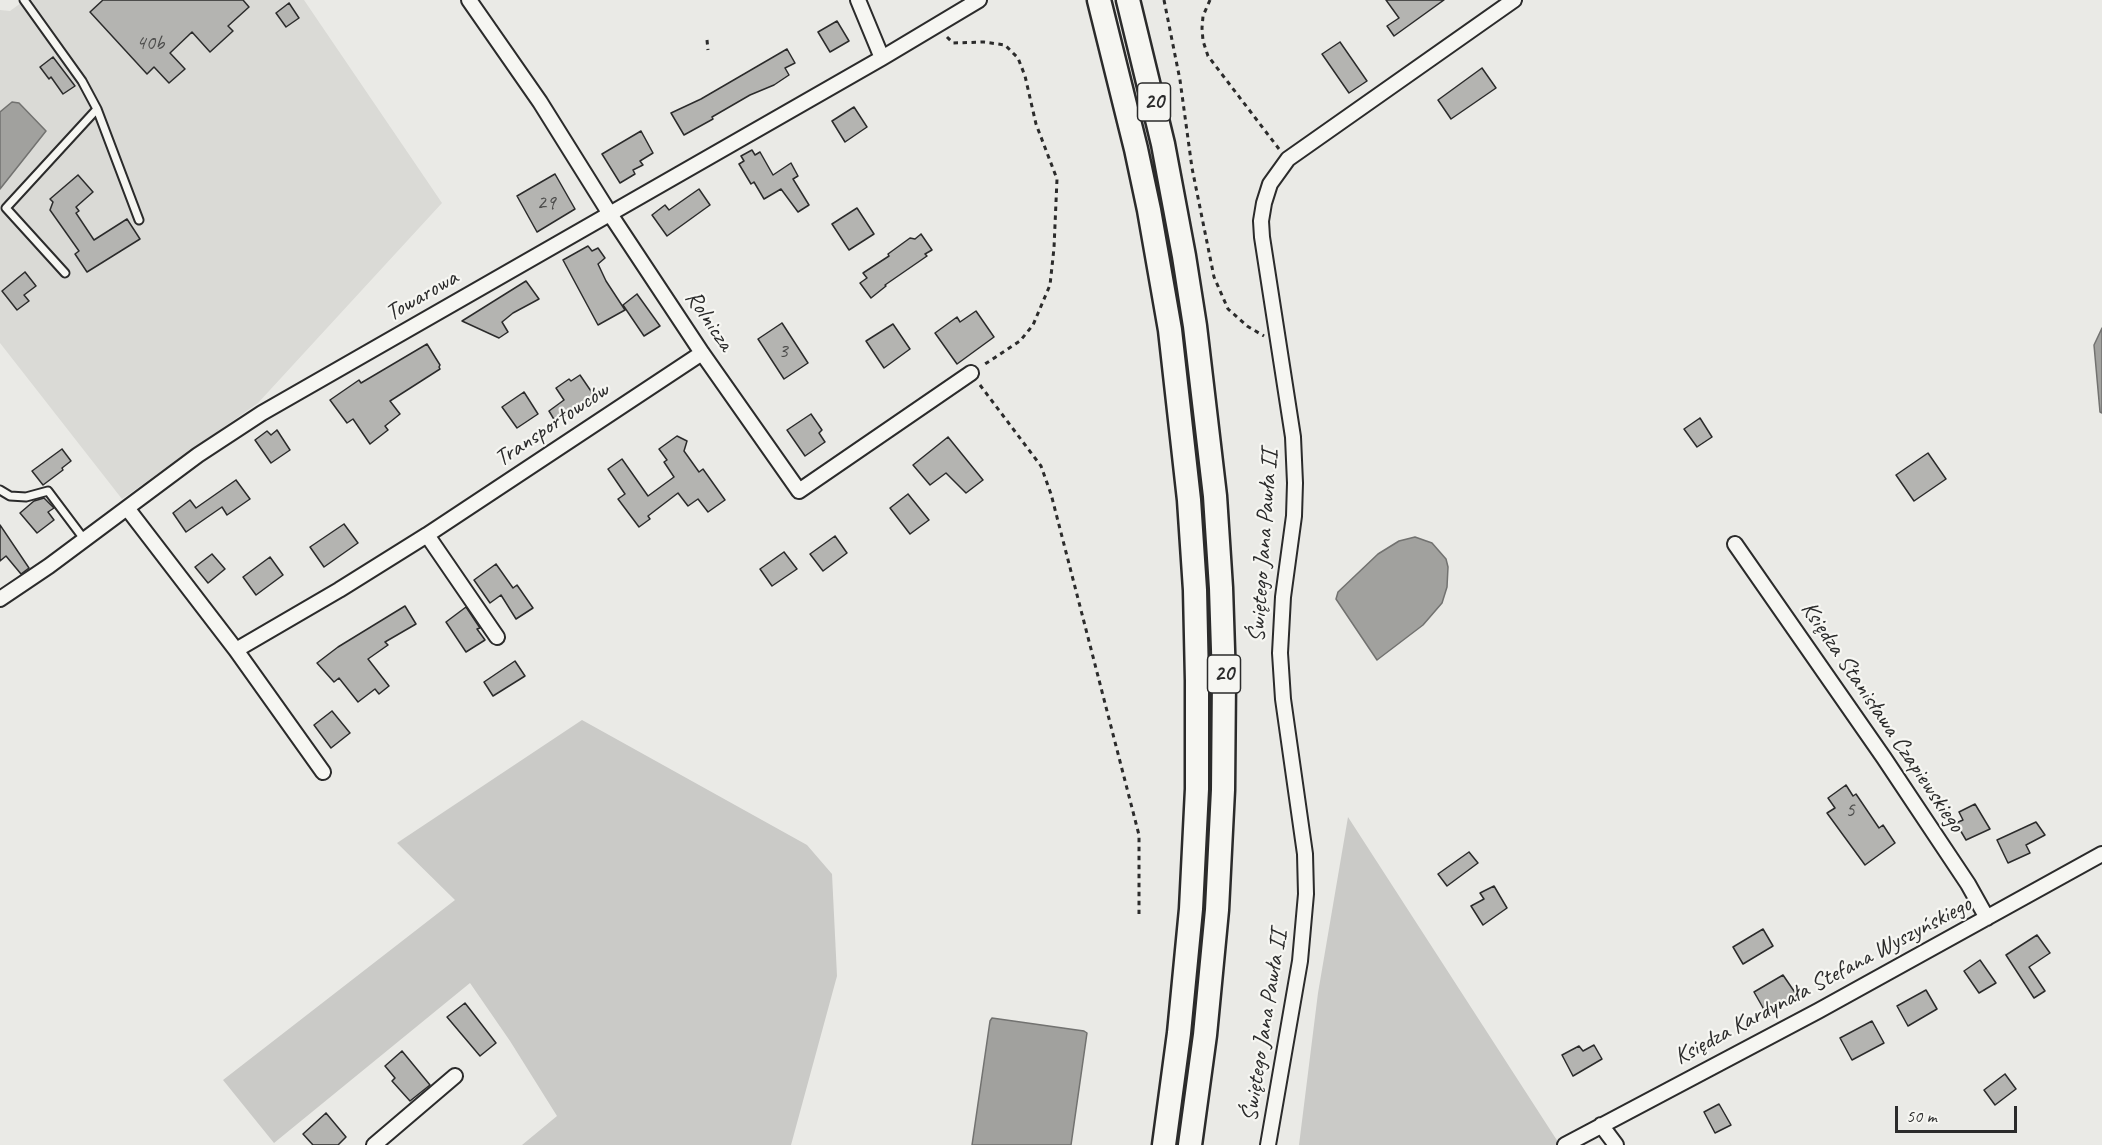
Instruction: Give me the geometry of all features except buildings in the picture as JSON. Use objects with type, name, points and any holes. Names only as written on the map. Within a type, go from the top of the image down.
[{"type":"main road","name":"20","points":[[1099,0],[1136,149],[1168,319],[1189,500],[1194,579],[1197,789],[1191,898],[1179,1033],[1164,1145]]},
{"type":"main road","name":"20","points":[[1128,0],[1163,144],[1184,256],[1195,326],[1214,485],[1221,588],[1224,680],[1223,779],[1217,910],[1205,1035],[1190,1145]]},
{"type":"street","name":"Rolnicza","points":[[469,0],[540,102],[610,214],[702,353],[799,491],[971,373]]},
{"type":"street","points":[[858,0],[882,58]]},
{"type":"street","name":"Towarowa","points":[[0,598],[198,455],[262,413],[882,58],[979,0]]},
{"type":"street","name":"Świętego Jana Pawła II","points":[[1268,1145],[1300,961],[1306,894],[1305,854],[1280,663],[1281,615],[1294,516],[1293,437],[1261,221],[1270,184],[1288,159],[1514,0]]},
{"type":"street","name":"Transportowców","points":[[236,650],[427,535],[702,353]]},
{"type":"street","points":[[127,508],[236,650],[323,772]]},
{"type":"street","points":[[427,535],[497,637]]},
{"type":"street","name":"Księdza Stanisława Czapiewskiego","points":[[1736,544],[1884,758],[1968,884],[1987,918]]},
{"type":"street","name":"Księdza Kardynała Stefana Wyszyńskiego","points":[[1565,1145],[1818,1011],[2102,854]]},
{"type":"street","points":[[374,1145],[455,1076]]},
{"type":"street","points":[[1601,1125],[1616,1145]]},
{"type":"lane","points":[[24,0],[82,81],[97,109],[139,220]]},
{"type":"lane","points":[[65,273],[6,208],[97,109]]},
{"type":"lane","points":[[0,490],[10,496],[26,497],[48,491],[84,539]]},
{"type":"path","points":[[1164,0],[1180,80],[1192,168],[1214,277],[1228,309],[1247,326],[1279,344]]},
{"type":"path","points":[[1210,0],[1203,16],[1202,28],[1208,56],[1288,159]]},
{"type":"path","points":[[941,23],[947,37],[953,43],[984,42],[1005,45],[1018,58],[1025,76],[1036,124],[1057,180],[1050,285],[1033,325],[1020,341],[971,373],[1041,466],[1051,494],[1139,835],[1139,914]]},
{"type":"path","points":[[707,40],[708,50]]},
{"type":"shaded area","points":[[25,0],[304,0],[442,203],[258,403],[122,499],[0,343],[0,10],[10,11]]},
{"type":"shaded area","points":[[12,102],[19,103],[46,131],[0,189],[0,112]]},
{"type":"shaded area","points":[[2102,328],[2102,413],[2100,412],[2094,345]]},
{"type":"shaded area","points":[[1415,537],[1432,543],[1446,559],[1447,587],[1442,603],[1423,625],[1377,660],[1336,599],[1338,592],[1378,554],[1399,541]]},
{"type":"shaded area","points":[[582,720],[807,845],[832,874],[837,976],[791,1145],[522,1145],[557,1116],[470,983],[274,1143],[223,1080],[455,900],[397,843]]},
{"type":"shaded area","points":[[1348,817],[1560,1145],[1299,1145],[1318,993]]},
{"type":"shaded area","points":[[992,1018],[1087,1033],[1071,1145],[972,1145]]}]
